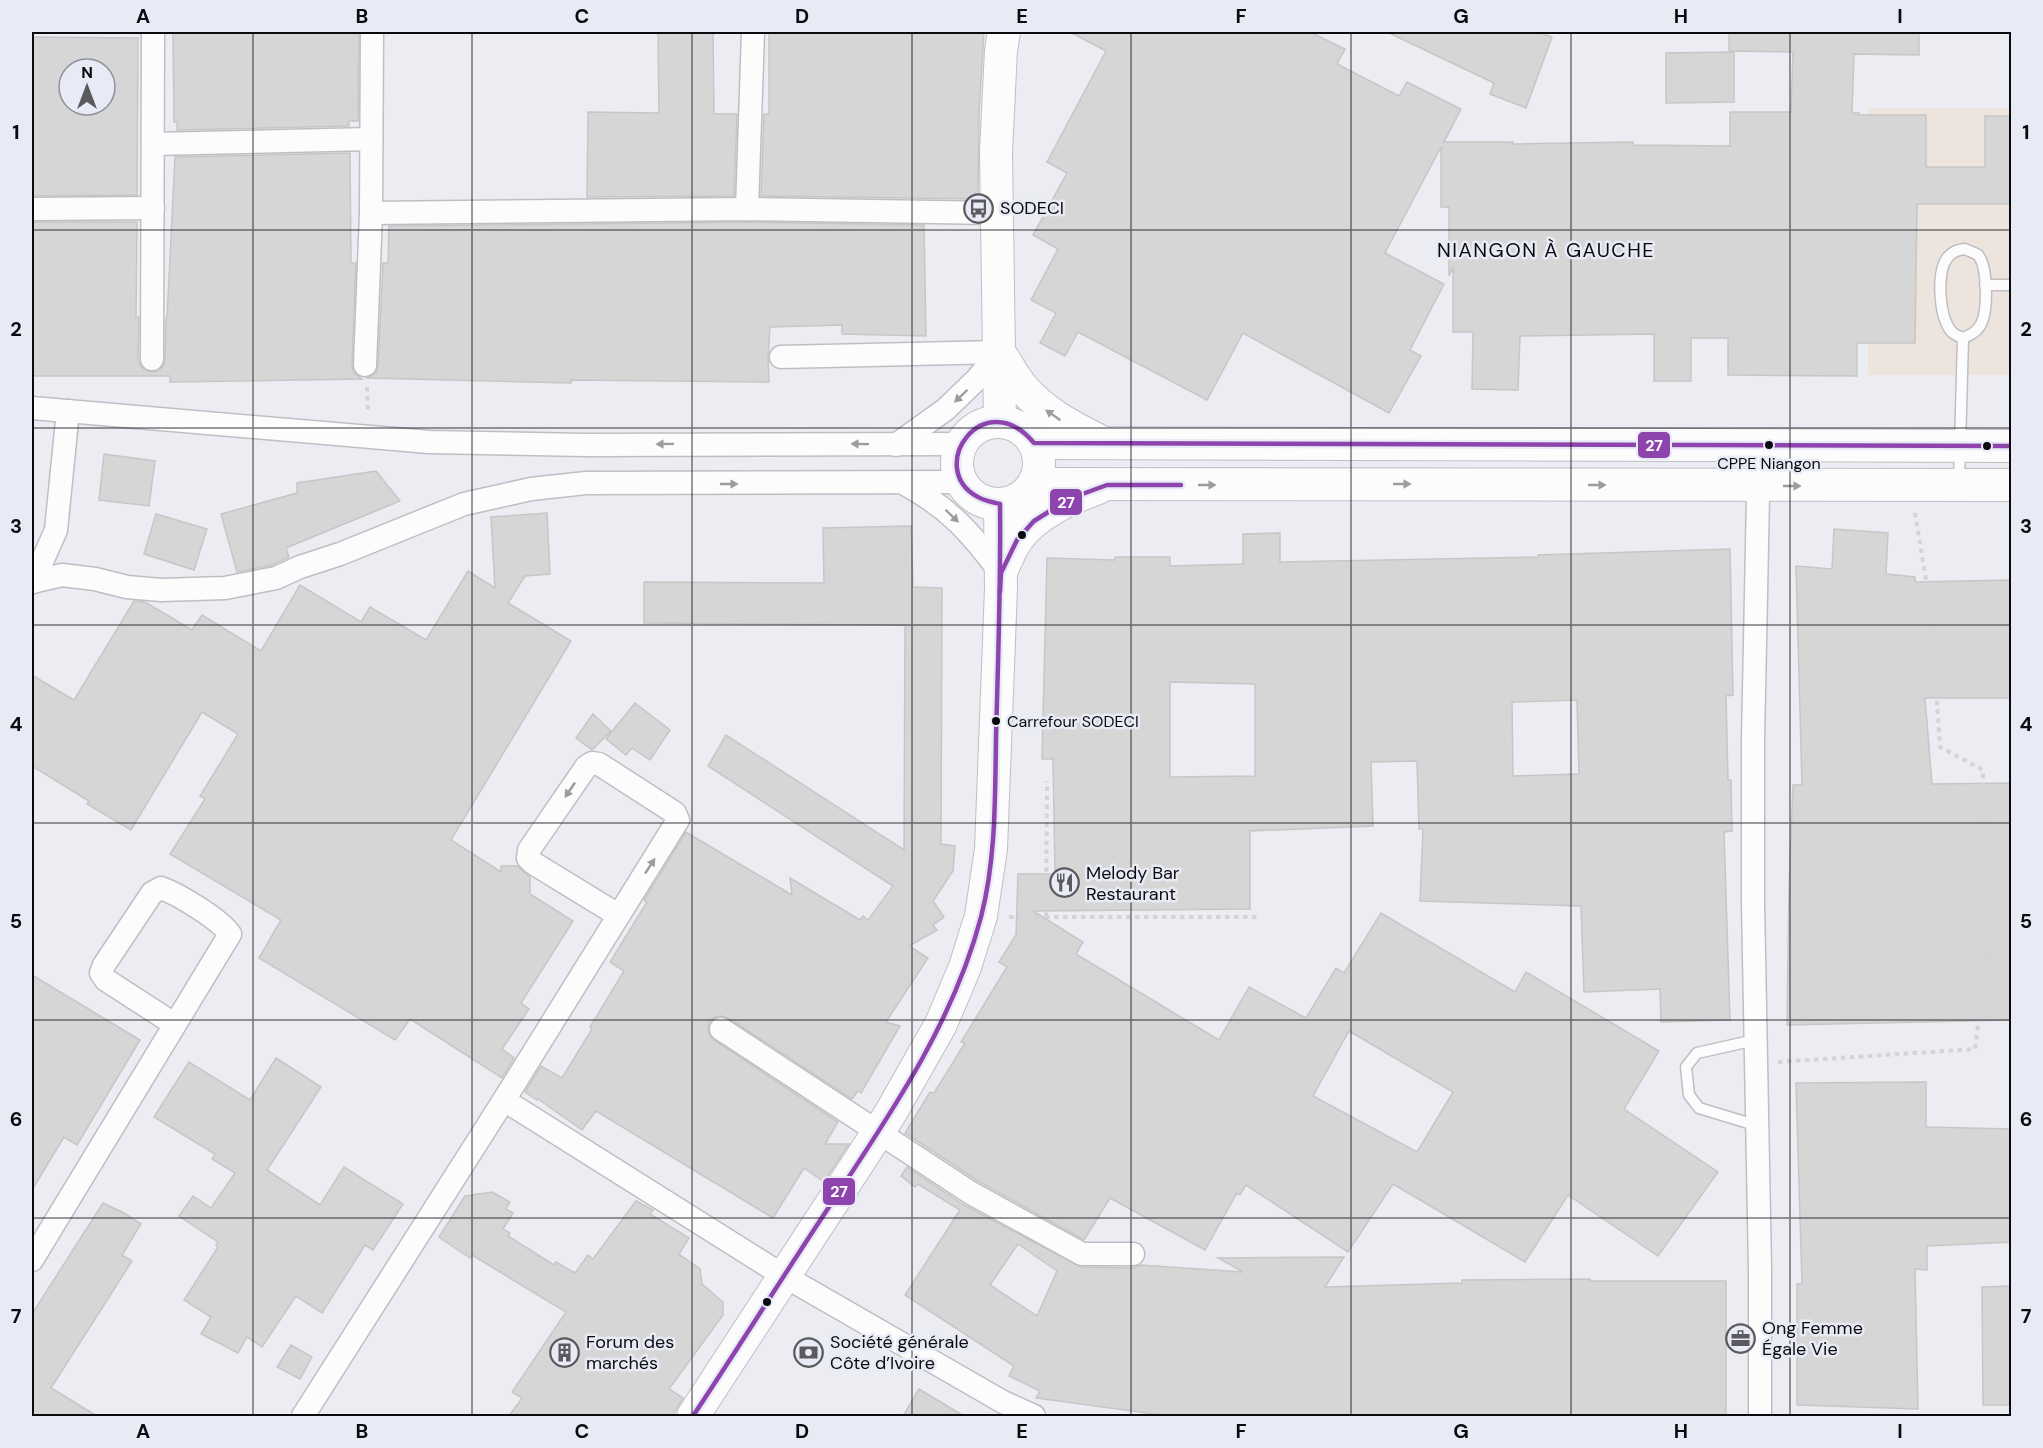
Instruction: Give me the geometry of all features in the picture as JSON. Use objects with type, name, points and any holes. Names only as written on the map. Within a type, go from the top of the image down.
[{"type":"main road","points":[[1000,422],[996,152],[1004,32]]},
{"type":"main road","points":[[999,352],[1022,386],[1041,406],[1064,423],[1104,443]]},
{"type":"main road","points":[[1000,422],[1020,428],[1034,442],[1039,456],[1039,470],[1034,484],[1020,498],[1000,504],[984,502],[971,495],[961,482],[956,470],[956,456],[961,444],[971,432],[984,424],[1000,422]]},
{"type":"main road","points":[[1034,442],[1760,447],[2012,446]]},
{"type":"main road","points":[[1034,484],[2012,485]]},
{"type":"main road","points":[[1001,573],[1017,540],[1034,521],[1077,496],[1107,485]]},
{"type":"main road","points":[[693,1416],[880,1132],[941,1024],[965,967],[981,916],[991,849],[1001,573],[1000,504]]},
{"type":"street","points":[[152,359],[153,32]]},
{"type":"street","points":[[365,365],[370,213],[372,32]]},
{"type":"street","points":[[747,209],[753,32]]},
{"type":"street","points":[[153,144],[371,139]]},
{"type":"street","points":[[32,209],[153,208]]},
{"type":"street","points":[[370,213],[747,209],[996,213]]},
{"type":"street","points":[[781,357],[999,352]]},
{"type":"street","points":[[896,445],[946,409],[977,379],[999,352]]},
{"type":"street","points":[[32,408],[368,438],[476,443],[961,444]]},
{"type":"street","points":[[32,582],[56,530],[68,411]]},
{"type":"street","points":[[586,445],[586,483]]},
{"type":"street","points":[[1760,447],[1753,751],[1760,1416]]},
{"type":"street","points":[[32,582],[62,575],[94,579],[127,587],[160,590],[225,588],[276,578],[464,504],[531,489],[586,483],[961,482]]},
{"type":"street","points":[[904,483],[944,508],[975,538],[1001,573]]},
{"type":"street","points":[[303,1416],[504,1100],[678,820],[675,813],[599,764],[592,763],[585,767],[529,850],[528,858],[618,915]]},
{"type":"street","points":[[32,1260],[230,934],[224,926],[171,891],[161,888],[152,893],[104,965],[102,973],[106,980],[174,1024]]},
{"type":"street","points":[[721,1029],[972,1193],[1082,1254],[1133,1254]]},
{"type":"street","points":[[504,1100],[784,1276],[1004,1402],[1034,1416]]},
{"type":"lane","points":[[1965,249],[1978,255],[1983,266],[1985,285],[1985,312],[1981,326],[1973,334],[1963,338],[1953,334],[1944,316],[1941,283],[1942,268],[1947,258],[1954,251],[1965,249]]},
{"type":"lane","points":[[1985,285],[2012,285]]},
{"type":"lane","points":[[1959,485],[1963,338]]},
{"type":"lane","points":[[1755,1040],[1697,1053],[1686,1067],[1689,1095],[1699,1108],[1758,1126]]},
{"type":"path","points":[[365,365],[368,438]]},
{"type":"path","points":[[1755,1063],[1975,1049],[1986,958],[1983,770],[1940,747],[1930,604],[1910,486]]},
{"type":"path","points":[[1046,917],[1047,781]]},
{"type":"path","points":[[1015,917],[1259,917]]},
{"type":"path","points":[[1986,958],[2012,958]]},
{"type":"shaded area","points":[[1868,108],[2011,108],[2011,375],[1868,375]]},
{"type":"building","points":[[173,32],[359,32],[358,121],[349,121],[349,126],[177,130],[177,122],[174,122]]},
{"type":"building","points":[[658,32],[713,32],[714,114],[737,114],[734,196],[587,197],[588,112],[659,113]]},
{"type":"building","points":[[769,32],[984,32],[979,113],[978,199],[761,196],[764,114],[769,114]]},
{"type":"building","points":[[1070,32],[1310,32],[1345,49],[1337,64],[1399,96],[1407,82],[1461,109],[1444,142],[1513,142],[1512,144],[1633,142],[1633,145],[1730,146],[1730,112],[1791,112],[1793,52],[1729,51],[1729,32],[1919,32],[1919,55],[1854,54],[1852,113],[1859,113],[1859,115],[1926,115],[1926,167],[1985,167],[1985,116],[2012,116],[2012,204],[1917,204],[1915,343],[1857,343],[1857,376],[1728,375],[1728,338],[1691,338],[1691,381],[1654,381],[1654,334],[1520,336],[1518,390],[1472,389],[1473,332],[1453,332],[1453,267],[1449,276],[1449,207],[1441,207],[1441,147],[1385,253],[1444,284],[1410,350],[1421,356],[1389,413],[1243,333],[1207,400],[1078,332],[1065,356],[1040,343],[1056,313],[1031,300],[1058,249],[1033,235],[1067,173],[1047,162],[1106,51]]},
{"type":"building","points":[[1387,32],[1537,32],[1552,37],[1526,108],[1490,94],[1494,83]]},
{"type":"building","points":[[32,37],[138,38],[137,195],[32,196]]},
{"type":"building","points":[[1734,52],[1734,102],[1666,103],[1666,53]]},
{"type":"building","points":[[350,153],[351,263],[356,263],[352,364],[353,372],[362,379],[170,382],[170,376],[32,376],[32,222],[137,222],[138,359],[145,370],[158,371],[165,359],[175,157]]},
{"type":"building","points":[[747,222],[924,225],[926,336],[842,334],[842,325],[770,327],[769,382],[571,380],[571,383],[366,378],[376,373],[378,366],[383,263],[388,263],[389,226]]},
{"type":"building","points":[[104,454],[155,461],[149,506],[99,500]]},
{"type":"building","points":[[376,471],[400,501],[286,548],[289,557],[272,565],[237,572],[221,514],[297,493],[297,483]]},
{"type":"building","points":[[547,513],[550,574],[525,576],[508,603],[571,641],[451,840],[501,872],[501,866],[517,866],[530,877],[530,894],[573,921],[521,1003],[529,1009],[502,1049],[514,1058],[502,1078],[410,1019],[395,1040],[259,958],[281,920],[170,854],[205,799],[200,796],[238,734],[202,712],[131,830],[87,804],[89,801],[32,766],[32,675],[74,700],[134,601],[145,602],[192,630],[202,615],[261,651],[300,585],[361,622],[370,607],[426,640],[468,571],[495,588],[491,517]]},
{"type":"building","points":[[156,514],[207,529],[194,570],[144,554]]},
{"type":"building","points":[[911,526],[913,587],[942,588],[941,844],[955,846],[953,871],[933,901],[944,917],[933,925],[937,930],[909,946],[928,958],[886,1022],[900,1026],[861,1093],[858,1091],[852,1099],[728,1018],[715,1017],[709,1022],[709,1035],[714,1040],[838,1122],[825,1144],[849,1144],[824,1182],[804,1168],[773,1218],[596,1111],[582,1130],[525,1092],[541,1066],[562,1078],[624,971],[610,962],[647,902],[644,900],[686,832],[792,895],[790,878],[860,920],[863,916],[868,920],[893,886],[708,766],[726,735],[904,850],[905,625],[644,623],[644,582],[824,583],[823,528]]},
{"type":"building","points":[[1834,529],[1888,533],[1886,574],[1915,577],[1915,582],[2012,580],[2012,698],[1925,698],[1932,784],[2012,783],[2012,1020],[1787,1025],[1793,785],[1802,785],[1796,566],[1832,569]]},
{"type":"building","points":[[1280,533],[1280,562],[1538,557],[1538,555],[1730,549],[1733,695],[1726,696],[1732,831],[1724,832],[1730,1020],[1661,1022],[1660,989],[1584,992],[1581,906],[1420,901],[1423,829],[1419,829],[1417,761],[1371,762],[1373,826],[1250,831],[1250,909],[1033,911],[1083,942],[1076,954],[1219,1040],[1249,987],[1306,1018],[1336,968],[1344,973],[1381,913],[1515,992],[1526,972],[1659,1051],[1624,1109],[1718,1172],[1658,1256],[1568,1195],[1525,1262],[1393,1184],[1348,1252],[1246,1185],[1240,1195],[1237,1193],[1205,1250],[1110,1198],[1084,1240],[978,1181],[905,1133],[930,1092],[934,1093],[965,1043],[961,1042],[1007,967],[999,962],[1016,935],[1018,874],[1055,874],[1053,759],[1042,759],[1047,558],[1115,560],[1115,557],[1170,557],[1170,566],[1243,564],[1243,534]],"holes":[[[1170,682],[1255,684],[1255,776],[1170,777]],[[1577,700],[1579,774],[1513,776],[1512,702]],[[1349,1031],[1453,1092],[1417,1152],[1313,1096]]]},
{"type":"building","points":[[635,703],[670,730],[650,760],[632,748],[626,755],[606,739]]},
{"type":"building","points":[[593,714],[611,731],[592,750],[576,738]]},
{"type":"building","points":[[32,975],[140,1040],[77,1145],[64,1137],[32,1190]]},
{"type":"building","points":[[276,1058],[321,1087],[267,1170],[320,1205],[344,1167],[403,1204],[373,1250],[365,1245],[322,1313],[296,1296],[262,1347],[247,1337],[238,1353],[201,1334],[211,1317],[184,1300],[218,1247],[216,1245],[218,1242],[179,1216],[193,1196],[211,1208],[235,1173],[212,1159],[215,1154],[154,1117],[189,1062],[250,1100]]},
{"type":"building","points":[[1926,1082],[1926,1127],[2012,1129],[2012,1242],[1927,1246],[1927,1270],[1915,1269],[1918,1409],[1797,1405],[1797,1284],[1802,1284],[1796,1083]]},
{"type":"building","points":[[907,1167],[964,1205],[1081,1267],[1133,1268],[1141,1265],[1243,1272],[1218,1258],[1344,1257],[1325,1287],[1462,1283],[1462,1280],[1726,1281],[1726,1416],[1169,1416],[1036,1398],[1040,1391],[1009,1376],[1014,1366],[905,1295],[960,1210],[918,1184],[915,1187],[901,1176]],"holes":[[[1018,1244],[1057,1271],[1037,1316],[990,1285]]]},
{"type":"building","points":[[492,1192],[510,1202],[506,1209],[513,1213],[503,1229],[510,1233],[508,1236],[554,1265],[556,1262],[575,1273],[588,1255],[593,1259],[636,1201],[653,1210],[650,1214],[689,1238],[679,1254],[700,1269],[702,1284],[723,1302],[723,1315],[669,1389],[683,1398],[672,1416],[509,1416],[522,1398],[512,1392],[566,1312],[472,1255],[470,1258],[439,1237],[465,1196]]},
{"type":"building","points":[[103,1203],[141,1224],[122,1255],[132,1261],[51,1388],[97,1416],[32,1416],[32,1314]]},
{"type":"building","points":[[2012,1286],[2012,1405],[1983,1405],[1982,1287]]},
{"type":"building","points":[[291,1345],[312,1357],[300,1379],[277,1367]]},
{"type":"building","points":[[919,1389],[964,1416],[903,1416]]},
{"type":"transit line","name":"27","points":[[693,1416],[917,1068],[954,995],[981,917],[990,873],[994,828],[1000,504],[978,497],[963,484],[957,468],[959,451],[967,437],[980,426],[997,422],[1015,427],[1034,443],[2012,446]]},
{"type":"transit line","name":"27","points":[[1000,592],[1001,573],[1017,540],[1034,521],[1050,511],[1077,496],[1107,485],[1181,485]]},
{"type":"place","name":"SODECI","points":[[979,208]]},
{"type":"place","name":"CPPE Niangon","points":[[1769,445]]},
{"type":"place","name":"Carrefour SODECI","points":[[996,721]]},
{"type":"place","name":"Melody Bar Restaurant","points":[[1065,883]]},
{"type":"place","name":"Ong Femme Égale Vie","points":[[1741,1338]]},
{"type":"place","name":"Forum des marchés","points":[[565,1352]]},
{"type":"place","name":"Société générale Côte d’Ivoire","points":[[809,1352]]},
{"type":"district","name":"NIANGON À GAUCHE","points":[[1546,250]]}]
